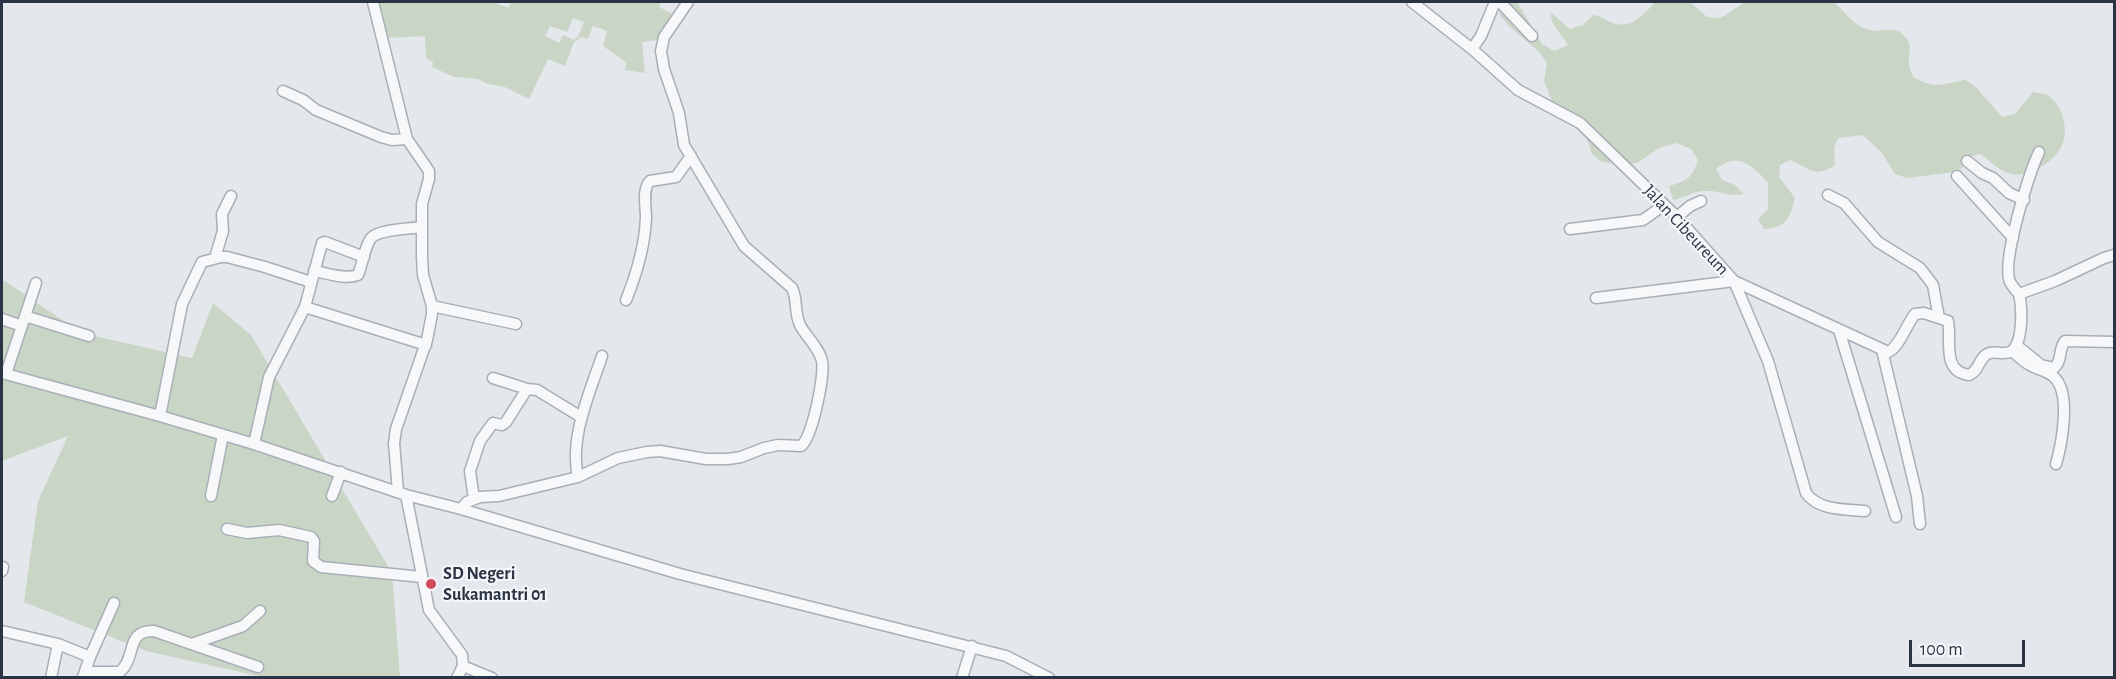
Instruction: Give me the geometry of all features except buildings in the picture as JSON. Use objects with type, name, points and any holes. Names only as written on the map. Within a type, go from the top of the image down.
[{"type":"street","points":[[373,2],[407,139],[429,171],[422,204],[422,266],[432,306],[432,322],[396,429],[394,443],[402,493],[420,562],[429,610],[459,650],[463,660],[463,666],[457,678]]},
{"type":"street","points":[[462,509],[467,502],[474,499],[499,496],[578,477],[618,458],[647,452],[660,451],[706,459],[729,459],[771,447],[801,446],[807,440],[823,368],[821,358],[796,316],[792,288],[744,246],[684,145],[679,113],[664,69],[661,51],[664,37],[688,2]]},
{"type":"street","name":"Jalan Cibeureum","points":[[1412,2],[1518,90],[1580,123],[1677,217],[1734,281],[1768,361],[1806,493],[1813,501],[1830,508],[1865,511]]},
{"type":"street","points":[[1472,50],[1481,36],[1495,2]]},
{"type":"street","points":[[1500,2],[1532,36]]},
{"type":"street","points":[[283,91],[303,100],[316,110],[381,137],[392,140],[407,139]]},
{"type":"street","points":[[1596,298],[1734,281],[1888,352],[1893,350],[1907,324],[1917,313],[1924,313],[1948,322],[1952,366],[1960,373],[1972,374],[1983,357],[1991,352],[2005,353],[2014,348],[2022,313],[2019,294],[2010,282],[2008,270],[2013,238],[2039,152]]},
{"type":"street","points":[[626,300],[641,255],[646,219],[646,186],[650,180],[676,177],[691,156]]},
{"type":"street","points":[[1967,161],[1993,178],[2009,194],[2024,200]]},
{"type":"street","points":[[1957,176],[2013,238]]},
{"type":"street","points":[[1828,195],[1844,203],[1878,242],[1920,268],[1933,285],[1939,318]]},
{"type":"street","points":[[215,258],[223,231],[222,214],[231,196]]},
{"type":"street","points":[[1677,217],[1690,206],[1701,201]]},
{"type":"street","points":[[1570,228],[1643,220],[1665,205]]},
{"type":"street","points":[[160,416],[185,296],[202,262],[227,257],[313,277],[353,277],[358,274],[370,240],[377,234],[422,227]]},
{"type":"street","points":[[254,444],[269,377],[305,307],[323,242],[364,257]]},
{"type":"street","points":[[2019,294],[2115,255]]},
{"type":"street","points":[[36,283],[4,373],[160,416],[254,444],[402,493],[680,574],[972,646],[1006,656],[1034,673],[1049,678]]},
{"type":"street","points":[[432,306],[516,324]]},
{"type":"street","points":[[305,307],[426,345]]},
{"type":"street","points":[[2,319],[23,321],[89,336]]},
{"type":"street","points":[[1839,330],[1896,517]]},
{"type":"street","points":[[2014,348],[2042,365],[2054,368],[2060,361],[2062,344],[2065,341],[2115,342]]},
{"type":"street","points":[[2014,348],[2029,365],[2054,376],[2059,384],[2062,396],[2063,425],[2056,464]]},
{"type":"street","points":[[1882,350],[1917,496],[1920,524]]},
{"type":"street","points":[[578,477],[577,458],[581,417],[602,356]]},
{"type":"street","points":[[493,378],[537,390],[581,417]]},
{"type":"street","points":[[474,499],[470,471],[480,441],[493,423],[506,422],[527,389]]},
{"type":"street","points":[[211,496],[223,435]]},
{"type":"street","points":[[332,496],[341,472]]},
{"type":"street","points":[[227,529],[247,533],[279,530],[308,536],[314,541],[313,561],[321,567],[422,577]]},
{"type":"street","points":[[114,603],[84,675],[120,672],[126,665],[135,638],[143,632],[154,631],[258,667]]},
{"type":"street","points":[[192,644],[243,626],[260,611]]},
{"type":"street","points":[[2,631],[58,644],[90,657]]},
{"type":"street","points":[[51,678],[58,644]]},
{"type":"street","points":[[962,678],[972,646]]},
{"type":"street","points":[[463,666],[492,678]]},
{"type":"green space","points":[[378,2],[494,2],[508,8],[511,2],[661,2],[659,7],[673,14],[657,40],[642,42],[645,73],[625,70],[626,62],[603,46],[607,31],[593,26],[588,39],[581,37],[574,42],[565,66],[548,59],[529,99],[505,87],[488,84],[478,79],[454,77],[432,67],[433,62],[426,58],[425,36],[388,38]],"holes":[[[573,18],[584,22],[578,37],[574,40],[563,35],[559,43],[545,36],[550,26],[567,32]]]},
{"type":"green space","points":[[1500,2],[1517,2],[1542,44],[1554,51],[1568,45],[1554,26],[1550,12],[1570,29],[1583,25],[1593,15],[1617,24],[1630,23],[1646,12],[1655,2],[1690,2],[1707,17],[1721,18],[1745,2],[1833,2],[1854,22],[1864,28],[1875,31],[1895,30],[1904,35],[1909,44],[1909,66],[1913,77],[1933,85],[1965,80],[1976,87],[2002,117],[2015,114],[2033,92],[2047,95],[2053,99],[2061,111],[2065,125],[2064,139],[2060,149],[2051,160],[2023,174],[2007,173],[1980,154],[1969,157],[1963,167],[1954,172],[1907,178],[1895,174],[1882,153],[1863,135],[1838,138],[1834,148],[1835,165],[1828,169],[1812,171],[1790,160],[1780,165],[1779,177],[1795,198],[1786,221],[1777,227],[1764,229],[1758,219],[1768,209],[1768,183],[1744,162],[1731,161],[1716,169],[1722,180],[1735,185],[1744,194],[1701,191],[1673,200],[1669,186],[1688,178],[1698,160],[1691,149],[1677,143],[1659,148],[1639,162],[1628,165],[1602,162],[1592,154],[1581,131],[1554,106],[1544,81],[1547,63],[1540,53],[1500,15]]},
{"type":"green space","points":[[5,281],[81,333],[192,358],[213,303],[251,335],[392,573],[400,677],[263,677],[146,651],[24,602],[38,501],[68,436],[2,461],[2,282]]},
{"type":"place","name":"SD Negeri Sukamantri 01","points":[[431,584]]}]
